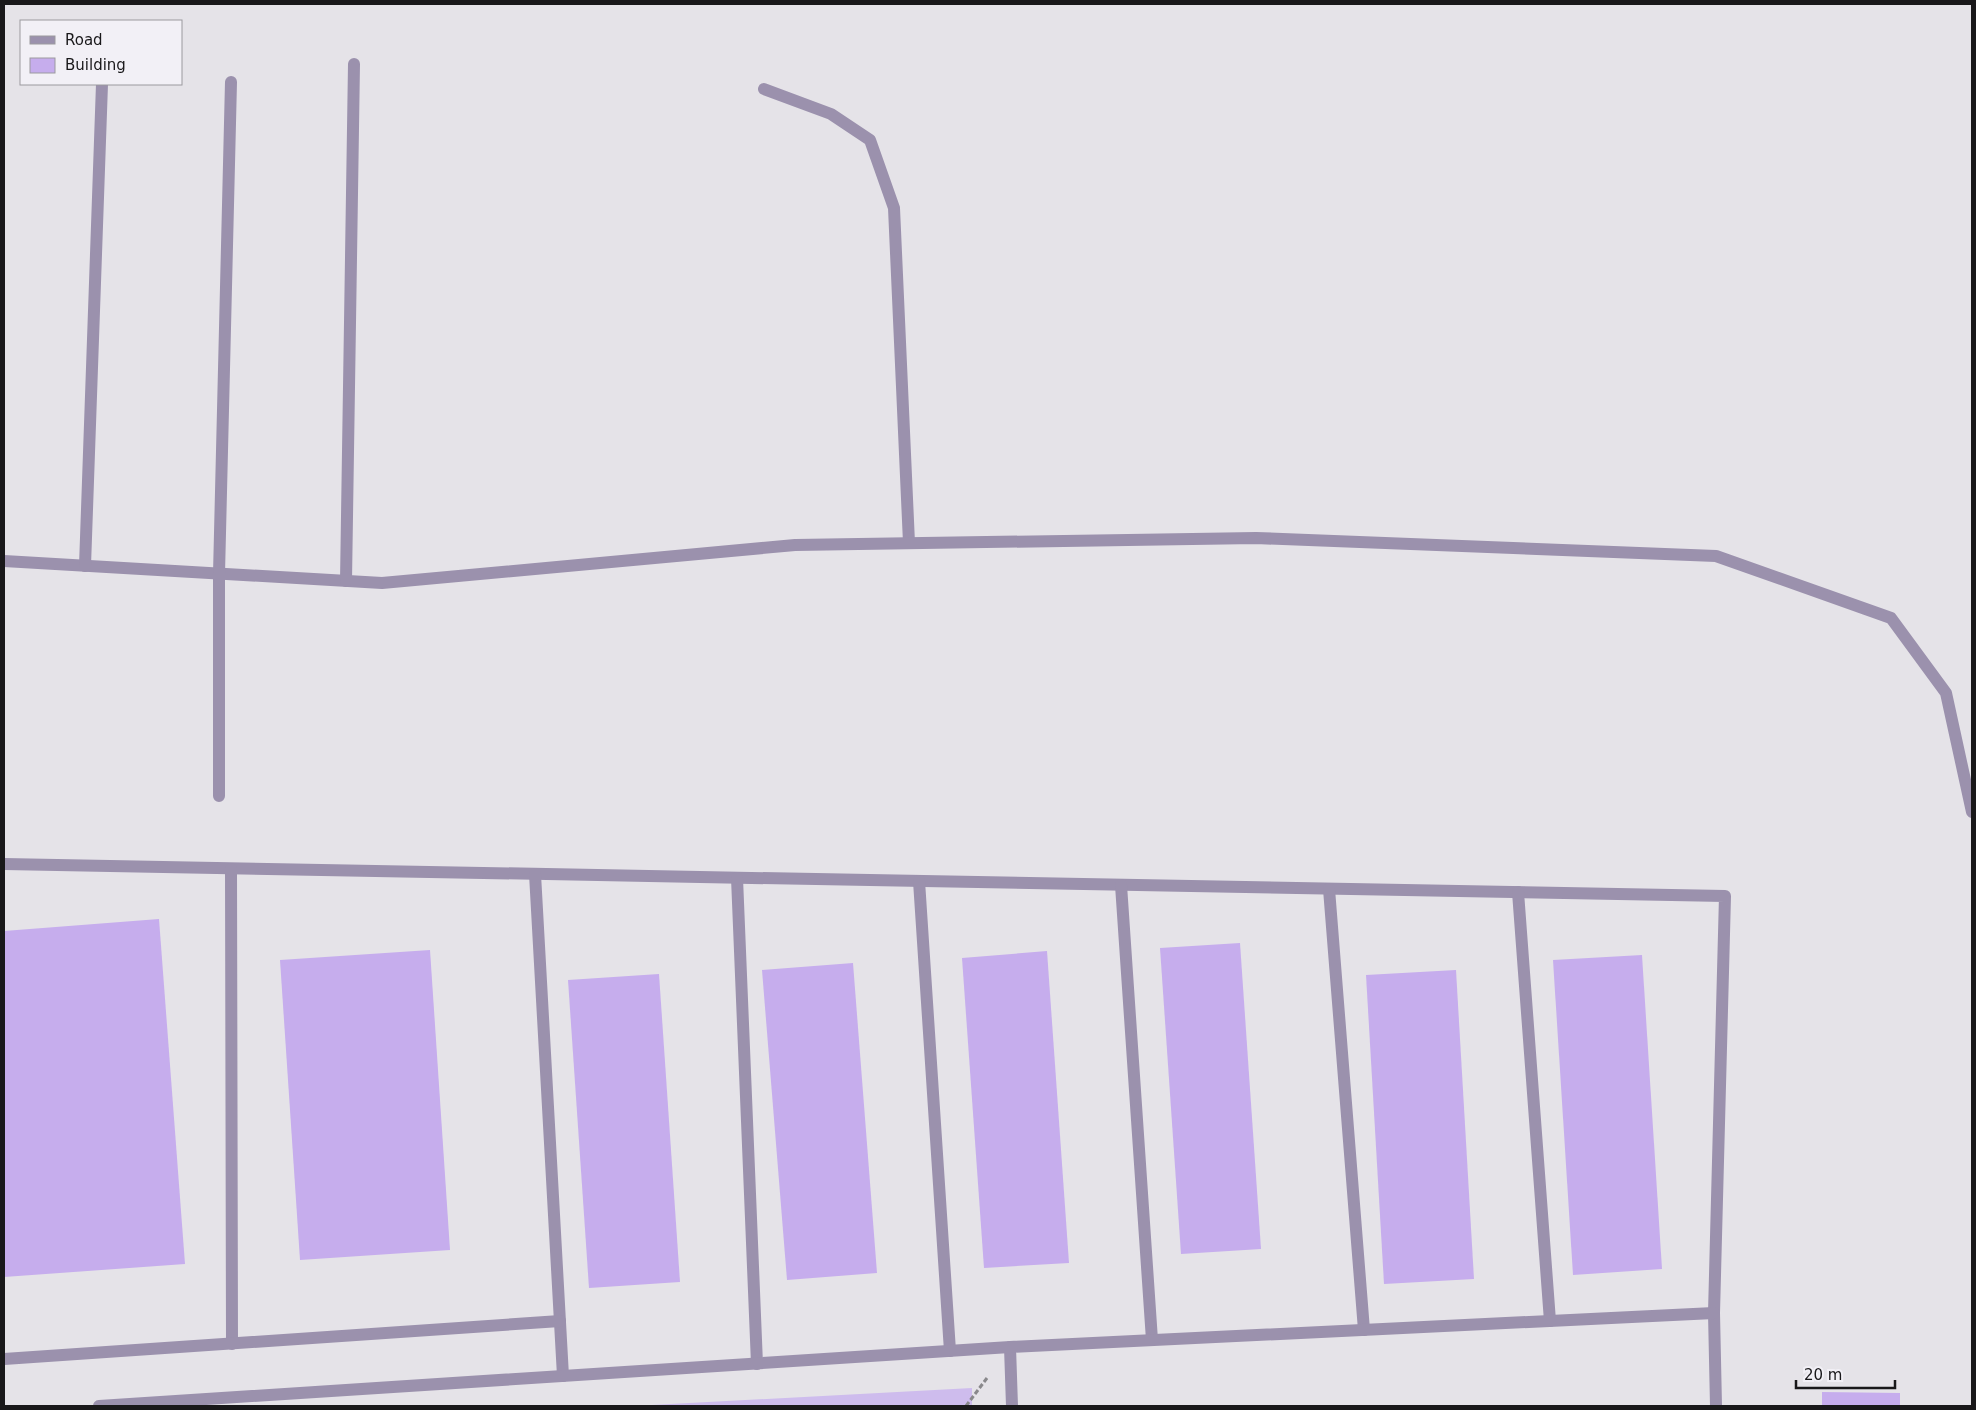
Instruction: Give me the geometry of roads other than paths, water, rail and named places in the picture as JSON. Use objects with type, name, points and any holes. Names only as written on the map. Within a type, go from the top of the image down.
[{"type":"street","points":[[346,581],[354,64]]},
{"type":"street","points":[[219,796],[219,574],[231,82]]},
{"type":"street","points":[[85,566],[102,85]]},
{"type":"street","points":[[764,90],[830,114],[870,140],[894,208],[909,543]]},
{"type":"street","points":[[4,561],[382,583],[795,545],[1256,538],[1716,556],[1892,618],[1946,693],[1972,812]]},
{"type":"street","points":[[4,864],[1725,896],[1714,1313],[1716,1406]]},
{"type":"street","points":[[231,869],[232,1344]]},
{"type":"street","points":[[535,874],[563,1376]]},
{"type":"street","points":[[737,878],[757,1364]]},
{"type":"street","points":[[920,881],[950,1351]]},
{"type":"street","points":[[1121,885],[1152,1340]]},
{"type":"street","points":[[1329,889],[1364,1330]]},
{"type":"street","points":[[1518,892],[1550,1321]]},
{"type":"street","points":[[99,1406],[1010,1347],[1714,1313]]},
{"type":"street","points":[[4,1359],[560,1321]]},
{"type":"street","points":[[1010,1347],[1012,1406]]}]
